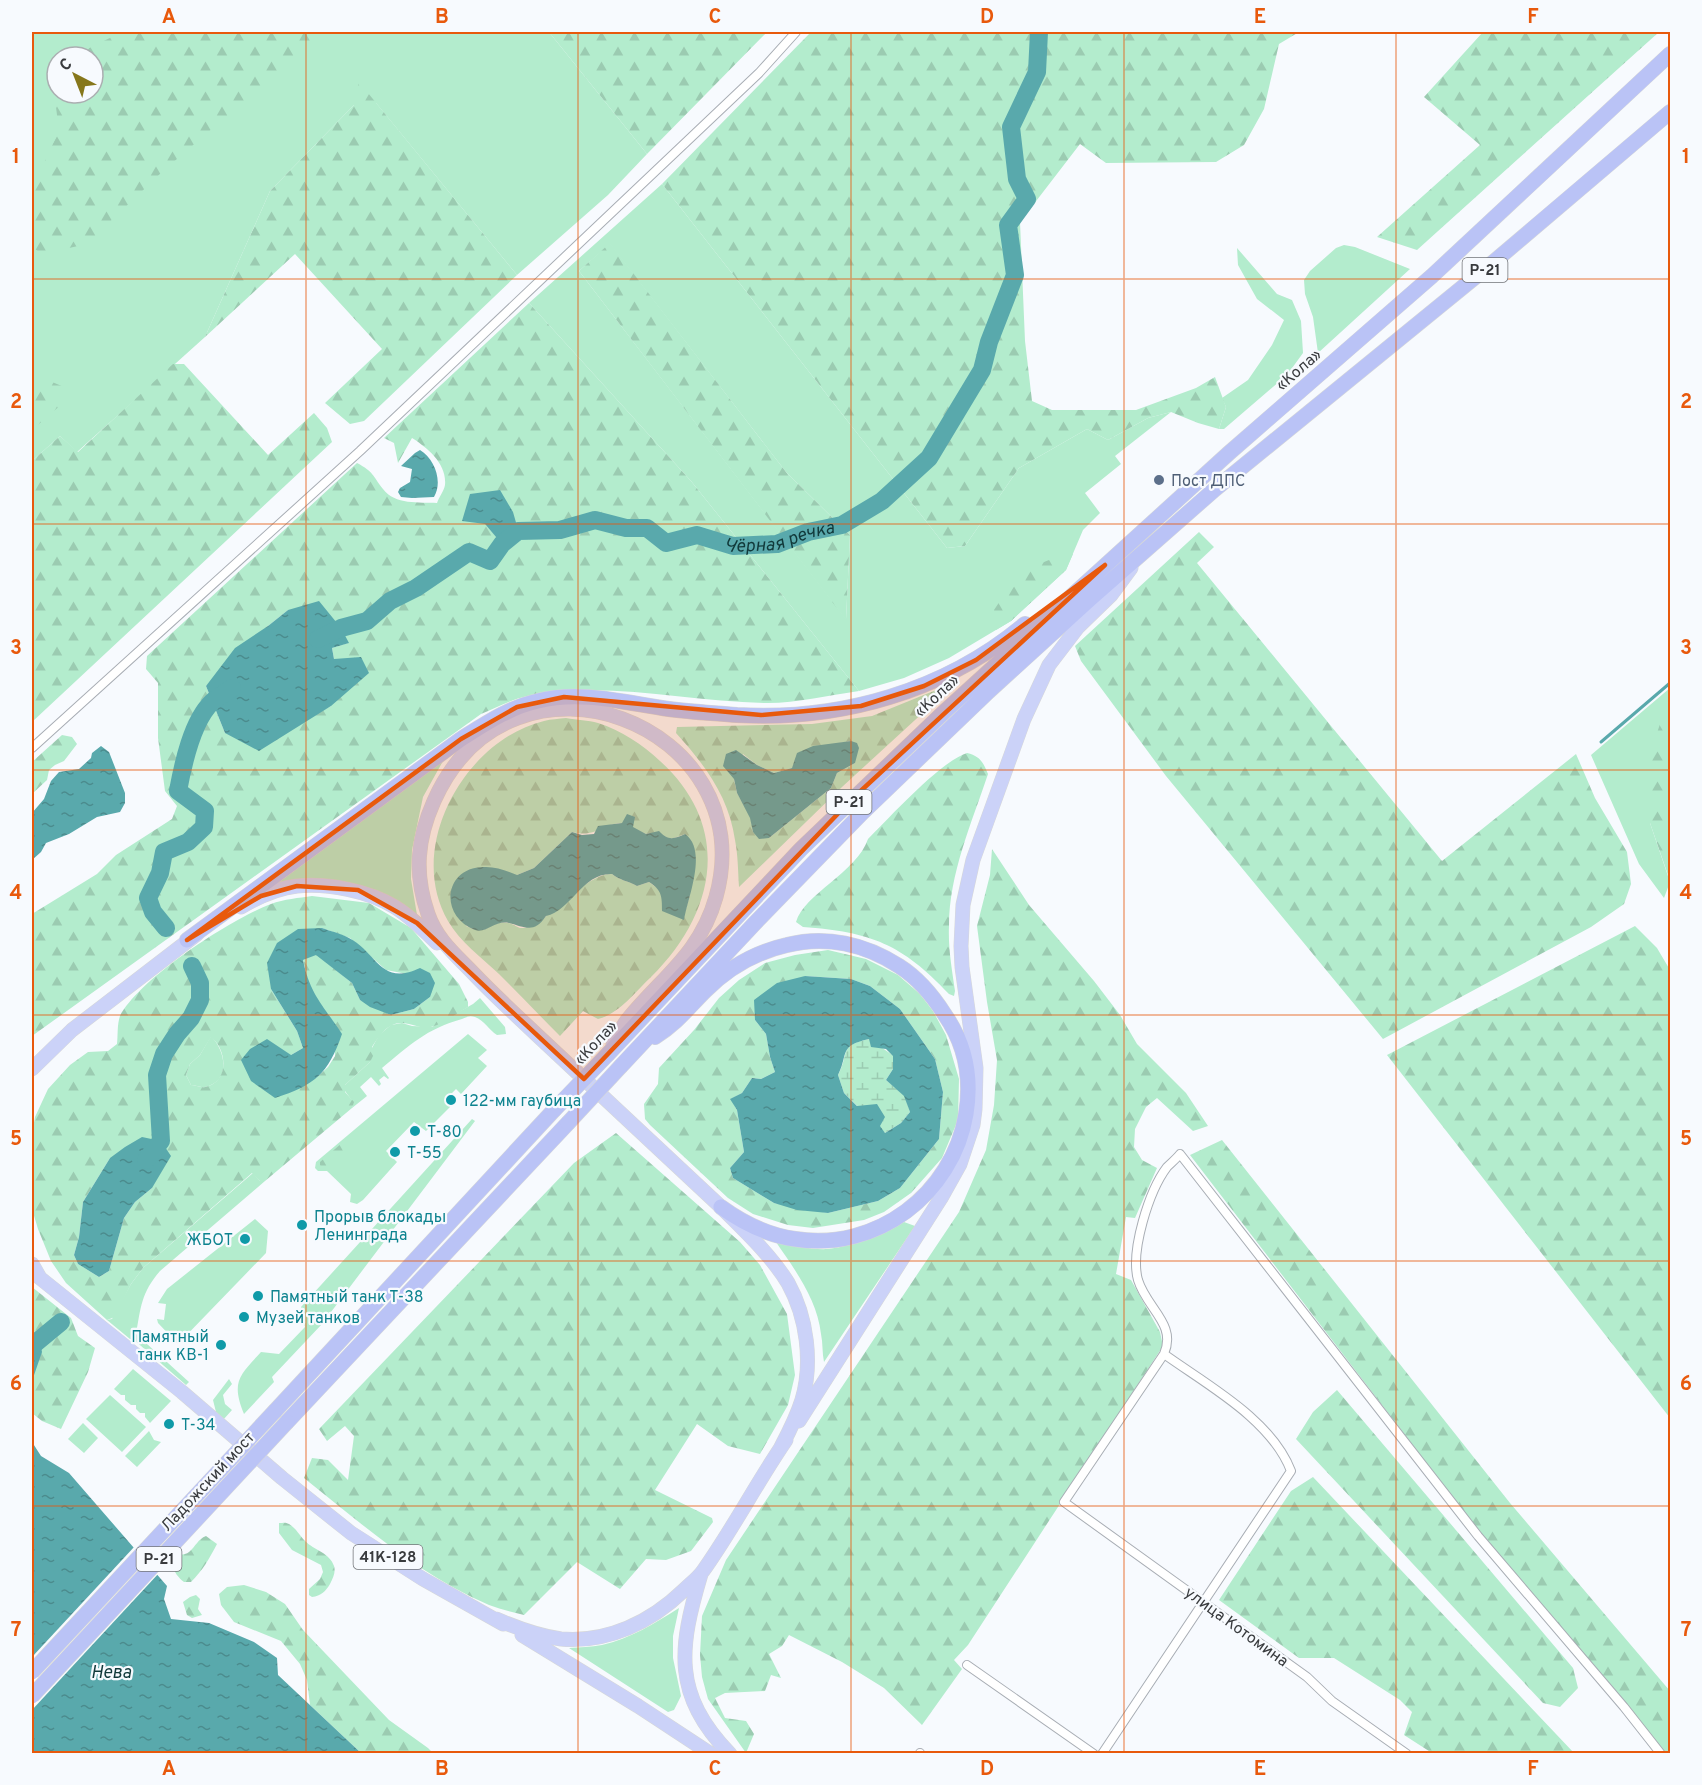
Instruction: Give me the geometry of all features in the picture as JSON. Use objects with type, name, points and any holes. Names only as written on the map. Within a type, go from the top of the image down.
[{"type":"highway","name":"«Кола»","points":[[275,1411],[554,1110],[843,807],[1002,658],[1229,453],[1432,276],[1671,54]]},
{"type":"highway","name":"«Кола»","points":[[286,1422],[635,1050],[863,812],[988,692],[1144,550],[1214,490],[1496,260],[1671,112]]},
{"type":"highway","points":[[187,940],[461,739],[517,707],[539,700],[564,697],[617,700],[669,709],[761,716],[799,715],[861,706],[924,686],[976,660],[1014,634],[1051,603],[1105,566]]},
{"type":"highway","points":[[635,1050],[673,1026],[705,991],[730,970],[762,953],[786,945],[820,940],[857,946],[885,957],[925,988],[954,1028],[962,1045],[967,1070],[968,1104],[964,1123],[959,1143],[948,1167],[936,1184],[916,1204],[893,1220],[864,1233],[810,1241],[763,1231],[736,1218],[721,1207]]},
{"type":"highway","name":"Ладожский мост","points":[[32,1672],[275,1411]]},
{"type":"highway","name":"Ладожский мост","points":[[32,1696],[286,1422]]},
{"type":"main road","points":[[496,1619],[531,1633],[562,1639],[607,1635],[639,1624],[661,1611],[702,1572],[815,1399],[935,1208],[960,1164],[973,1125],[977,1082],[960,946],[963,905],[973,860],[1024,719],[1049,665],[1078,627],[1111,596],[1144,550]]},
{"type":"main road","points":[[608,1054],[626,1021],[676,969],[698,940],[716,899],[722,861],[722,840],[714,810],[697,776],[670,747],[651,732],[633,723],[592,710],[568,708],[541,711],[510,721],[482,738],[459,761],[439,791],[425,821],[418,852],[428,914],[438,936],[495,995],[721,1207],[749,1235],[783,1276],[795,1298],[801,1316],[807,1348],[806,1380],[799,1407],[782,1447]]},
{"type":"main road","points":[[32,1069],[72,1030],[187,940],[261,896],[297,886],[358,890],[394,906],[417,923],[470,976],[495,995]]},
{"type":"main road","name":"41К-128","points":[[32,1264],[40,1278],[182,1392],[282,1478],[351,1533],[423,1579],[496,1619]]},
{"type":"main road","points":[[702,1572],[687,1624],[686,1672],[699,1715],[709,1731],[729,1754]]},
{"type":"main road","points":[[496,1619],[638,1706],[711,1754]]},
{"type":"street","points":[[32,748],[360,451],[759,73],[796,32]]},
{"type":"street","points":[[1102,1754],[1291,1471],[1285,1455],[1255,1420],[1164,1354],[1169,1343],[1167,1330],[1143,1292],[1136,1266],[1136,1249],[1138,1233],[1157,1186],[1166,1168],[1180,1154],[1478,1536],[1624,1707],[1661,1754]]},
{"type":"street","name":"улица Котомина","points":[[1164,1354],[1064,1502],[1203,1601],[1306,1677],[1332,1701],[1407,1754]]},
{"type":"street","points":[[968,1665],[1094,1754]]},
{"type":"highlighted area","points":[[1105,565],[852,799],[584,1079],[417,923],[358,890],[297,886],[261,896],[187,940],[461,739],[517,707],[564,697],[761,715],[861,706],[924,686],[976,660]]},
{"type":"green space","points":[[32,32],[549,32],[647,154],[608,195],[517,275],[376,103],[354,105],[270,191],[205,337],[77,452],[60,436],[32,461]]},
{"type":"green space","points":[[122,32],[305,32],[314,41],[163,171],[87,244],[42,254],[32,247],[32,188],[59,131],[56,105],[105,105],[105,45],[95,45]]},
{"type":"green space","points":[[549,32],[767,32],[647,154]]},
{"type":"green space","points":[[811,32],[1299,32],[1279,44],[1264,109],[1244,145],[1216,162],[1106,163],[1080,144],[1020,222],[1025,341],[1032,401],[1052,410],[1136,410],[1196,388],[1215,377],[1226,407],[1219,429],[1171,412],[1148,418],[1108,440],[1087,429],[1019,468],[965,546],[947,548],[662,184]]},
{"type":"green space","points":[[1483,32],[1659,32],[1417,250],[1377,237],[1480,145],[1424,97]]},
{"type":"green space","points":[[359,82],[517,275],[364,421],[350,424],[325,403],[382,349],[295,254],[205,337],[270,191],[354,105]]},
{"type":"green space","points":[[662,184],[947,548],[965,546],[1019,468],[1087,429],[1108,440],[1148,418],[1171,412],[1115,456],[1121,464],[1085,493],[1100,513],[1083,530],[1066,570],[1011,621],[949,658],[904,678],[859,691],[691,481],[529,303]],"holes":[[[610,244],[786,472],[850,535],[846,619],[579,271]]]},
{"type":"green space","points":[[610,243],[786,472],[850,535],[846,620],[579,271]]},
{"type":"green space","points":[[1344,245],[1355,247],[1410,269],[1318,353],[1313,317],[1305,294],[1304,280],[1310,271],[1336,248]]},
{"type":"green space","points":[[1237,248],[1277,294],[1292,300],[1301,321],[1303,353],[1287,375],[1224,429],[1219,429],[1226,407],[1222,398],[1248,380],[1272,345],[1284,320],[1257,299],[1238,265]]},
{"type":"green space","points":[[529,303],[691,481],[859,691],[768,703],[588,690],[528,696],[504,704],[481,714],[32,1036],[32,914],[97,874],[116,855],[172,819],[177,806],[165,791],[158,738],[158,683],[146,669],[147,656],[357,463],[370,471],[383,489],[394,498],[408,502],[437,503],[445,485],[445,477],[435,457],[412,438],[398,463],[394,443],[384,438]],"holes":[[[485,524],[520,540],[502,543]],[[288,610],[348,643],[332,648],[334,659],[331,706],[310,717],[225,733],[206,686],[268,626]]]},
{"type":"green space","points":[[173,364],[184,364],[268,455],[314,413],[327,428],[332,442],[32,722],[32,461],[60,436],[78,452]]},
{"type":"green space","points":[[38,376],[64,387],[63,403],[32,430],[32,381]]},
{"type":"green space","points":[[1199,532],[1214,547],[1197,563],[1442,861],[1576,754],[1595,798],[1627,852],[1631,884],[1624,904],[1591,927],[1383,1039],[1166,776],[1081,661],[1075,646]]},
{"type":"green space","points":[[1064,554],[1073,554],[1066,570],[1011,621],[996,630],[994,610],[1000,601],[1034,566]]},
{"type":"green space","points":[[941,688],[939,698],[842,787],[739,887],[736,846],[727,810],[714,782],[697,757],[676,733],[677,727],[812,724],[872,716]],"holes":[[[851,741],[855,763],[837,773],[831,788],[769,838],[753,832],[751,818],[737,793],[734,779],[743,754],[757,765],[774,773],[792,768],[834,744]]]},
{"type":"green space","points":[[1670,688],[1650,823],[1670,882],[1664,898],[1639,864],[1591,755]]},
{"type":"green space","points":[[1670,694],[1669,878],[1650,823],[1649,757]]},
{"type":"green space","points":[[566,718],[607,726],[639,744],[660,761],[683,787],[699,814],[706,841],[707,870],[702,898],[690,926],[673,952],[651,977],[613,1012],[598,1019],[583,1011],[560,1036],[453,929],[437,892],[434,861],[439,830],[450,800],[468,773],[490,750],[515,732],[544,721]],"holes":[[[622,823],[646,834],[659,832],[671,838],[685,834],[690,895],[683,919],[657,888],[649,882],[637,886],[612,874],[596,878],[541,921],[531,926],[520,928],[509,923],[500,923],[480,930],[466,926],[517,875],[534,868],[572,832],[588,833]]]},
{"type":"green space","points":[[62,735],[72,737],[77,744],[64,761],[49,770],[47,780],[32,794],[32,762]]},
{"type":"green space","points":[[967,753],[980,760],[988,774],[962,848],[953,887],[949,934],[954,996],[916,963],[884,944],[848,933],[803,927],[796,922],[809,902],[853,862],[868,839],[902,805],[930,778],[956,758]]},
{"type":"green space","points":[[443,761],[423,797],[412,850],[411,879],[417,915],[309,880],[279,882]]},
{"type":"green space","points":[[992,849],[1029,905],[1094,981],[1120,1015],[1137,1044],[1186,1093],[1208,1126],[1193,1131],[1157,1098],[1146,1107],[1135,1129],[1134,1147],[1142,1160],[1157,1168],[1135,1218],[1126,1217],[1116,1274],[1131,1280],[1160,1332],[1163,1346],[968,1645],[954,1660],[962,1669],[922,1725],[884,1688],[842,1662],[789,1635],[782,1646],[769,1654],[781,1678],[771,1675],[765,1691],[725,1693],[715,1698],[725,1718],[746,1721],[754,1734],[746,1753],[708,1699],[702,1677],[700,1655],[702,1616],[726,1560],[959,1212],[986,1150],[994,1105],[997,1060],[977,926],[990,875]]},
{"type":"green space","points":[[312,896],[369,903],[411,928],[459,984],[468,1002],[468,1007],[436,1026],[424,1027],[398,1023],[385,1030],[372,1047],[374,1054],[370,1062],[345,1085],[345,1092],[354,1102],[352,1108],[265,1181],[260,1181],[252,1173],[143,1268],[131,1284],[115,1317],[107,1320],[66,1283],[51,1261],[32,1209],[32,1134],[35,1117],[48,1089],[70,1065],[88,1052],[108,1051],[117,1044],[120,1016],[131,1001],[146,985],[188,951],[233,922],[276,902]],"holes":[[[322,928],[350,938],[386,970],[407,974],[430,997],[414,1009],[391,1015],[360,1000],[352,983],[316,954],[303,960],[308,981],[317,1001],[335,1024],[335,1056],[328,1067],[316,1078],[291,1055],[303,1048],[297,1031],[271,989]],[[211,1037],[223,1057],[219,1079],[205,1087],[191,1085],[186,1075],[190,1064],[200,1055]],[[110,1158],[152,1188],[135,1202],[124,1218],[109,1271],[99,1277],[78,1264],[74,1255],[79,1237],[83,1202]]]},
{"type":"green space","points":[[1635,926],[1657,948],[1670,970],[1670,1418],[1387,1055]]},
{"type":"green space","points":[[828,950],[866,959],[898,975],[920,994],[933,1011],[946,1035],[959,1079],[958,1120],[942,1158],[911,1193],[884,1212],[864,1220],[813,1228],[788,1225],[753,1214],[728,1198],[645,1119],[644,1104],[658,1084],[659,1068],[694,1030],[719,998],[739,980],[765,963]],"holes":[[[805,976],[851,979],[870,986],[900,1009],[935,1059],[943,1092],[939,1139],[900,1188],[878,1201],[828,1213],[774,1203],[733,1178],[730,1168],[744,1152],[737,1110],[731,1099],[742,1093],[752,1078],[761,1079],[775,1072],[766,1034],[755,1020]]]},
{"type":"green space","points":[[480,998],[505,1027],[506,1034],[497,1035],[481,1020],[471,1016],[438,1028],[419,1039],[382,1068],[389,1078],[384,1076],[379,1080],[381,1084],[379,1086],[371,1077],[360,1087],[367,1096],[352,1108],[353,1102],[345,1091],[345,1085],[370,1062],[372,1048],[379,1035],[391,1025],[402,1023],[432,1027]]},
{"type":"green space","points":[[468,1034],[487,1050],[478,1058],[487,1066],[461,1094],[456,1089],[445,1100],[451,1106],[426,1131],[414,1122],[386,1151],[397,1162],[363,1200],[357,1204],[350,1202],[351,1194],[327,1171],[318,1171],[315,1168],[316,1162]]},
{"type":"green space","points":[[211,1036],[223,1057],[222,1073],[213,1084],[203,1087],[191,1085],[186,1075],[190,1064],[200,1055]]},
{"type":"green space","points":[[869,1039],[894,1056],[893,1069],[886,1080],[905,1096],[910,1112],[901,1123],[885,1133],[844,1093],[838,1075],[849,1047]]},
{"type":"green space","points":[[472,1119],[475,1121],[322,1324],[272,1377],[274,1382],[244,1414],[238,1387],[239,1380],[247,1367],[261,1352],[279,1354],[305,1327],[301,1307]]},
{"type":"green space","points":[[616,1133],[740,1242],[760,1265],[787,1314],[795,1375],[788,1405],[760,1454],[728,1446],[697,1424],[655,1490],[712,1518],[713,1522],[691,1551],[666,1560],[646,1559],[620,1589],[577,1562],[524,1615],[489,1605],[439,1579],[392,1548],[304,1478],[312,1458],[328,1460],[348,1480],[354,1436],[345,1426],[327,1441],[319,1429],[574,1163]]},
{"type":"green space","points":[[350,1136],[354,1136],[356,1141],[325,1168],[322,1168],[320,1162]]},
{"type":"green space","points":[[1222,1140],[1510,1503],[1670,1691],[1670,1753],[1666,1753],[1481,1534],[1190,1155]]},
{"type":"green space","points":[[253,1173],[260,1181],[265,1181],[160,1271],[149,1286],[143,1301],[136,1334],[189,1382],[186,1385],[133,1339],[107,1320],[112,1319],[131,1284],[143,1268]]},
{"type":"green space","points":[[255,1219],[268,1231],[266,1253],[178,1344],[158,1323],[157,1319],[164,1320],[166,1304],[158,1303],[167,1289]]},
{"type":"green space","points":[[904,1222],[915,1226],[824,1362],[822,1337],[815,1309],[804,1285],[776,1242],[828,1249],[867,1239]]},
{"type":"green space","points":[[256,1234],[261,1237],[260,1240],[227,1268],[225,1264],[228,1260]]},
{"type":"green space","points":[[32,1287],[71,1318],[78,1336],[95,1348],[88,1372],[61,1429],[42,1421],[32,1413],[32,1375],[39,1338],[32,1338]]},
{"type":"green space","points":[[133,1369],[171,1401],[150,1423],[145,1413],[140,1413],[136,1405],[131,1405],[125,1400],[125,1395],[121,1395],[114,1389]]},
{"type":"green space","points":[[229,1379],[232,1384],[223,1395],[225,1404],[232,1410],[223,1420],[216,1412],[213,1400]]},
{"type":"green space","points":[[1337,1390],[1573,1668],[1578,1688],[1560,1707],[1543,1703],[1296,1439],[1313,1412]]},
{"type":"green space","points":[[110,1395],[146,1427],[122,1452],[86,1419]]},
{"type":"green space","points":[[83,1423],[98,1438],[84,1453],[68,1439]]},
{"type":"green space","points":[[149,1431],[154,1440],[161,1442],[137,1467],[125,1456]]},
{"type":"green space","points":[[1313,1477],[1574,1753],[1432,1753],[1404,1735],[1412,1712],[1400,1700],[1334,1658],[1299,1658],[1219,1600],[1291,1491]]},
{"type":"green space","points":[[279,1523],[291,1526],[305,1541],[332,1562],[335,1568],[333,1577],[327,1589],[321,1594],[312,1597],[309,1595],[309,1589],[320,1579],[323,1572],[321,1565],[292,1550],[279,1533]]},
{"type":"green space","points":[[206,1536],[217,1544],[195,1578],[191,1582],[184,1582],[174,1569],[174,1561],[180,1555],[188,1553]]},
{"type":"green space","points":[[244,1585],[266,1592],[285,1604],[303,1630],[389,1720],[433,1753],[361,1753],[310,1705],[307,1680],[300,1664],[281,1641],[234,1622],[221,1605],[219,1594],[227,1587]]},
{"type":"green space","points":[[196,1595],[200,1599],[198,1609],[202,1615],[192,1618],[187,1615],[183,1602]]},
{"type":"green space","points":[[679,1608],[673,1636],[673,1658],[681,1696],[674,1710],[668,1712],[569,1648],[602,1645],[622,1639]]},
{"type":"water","points":[[420,450],[430,459],[436,471],[437,491],[434,497],[401,497],[398,492],[410,482],[412,469],[401,466]]},
{"type":"water","points":[[500,490],[513,512],[521,540],[502,544],[485,524],[462,521],[470,494]]},
{"type":"water","points":[[319,601],[341,628],[349,643],[332,648],[334,659],[361,657],[369,673],[331,706],[259,751],[225,733],[206,686],[235,648],[288,610]]},
{"type":"water","points":[[851,741],[857,743],[859,748],[855,763],[837,773],[831,788],[769,838],[759,839],[753,832],[750,818],[737,793],[734,779],[723,766],[726,754],[736,750],[757,765],[774,773],[792,768],[797,753],[813,746]]},
{"type":"water","points":[[101,746],[109,752],[125,793],[125,803],[120,812],[97,817],[69,834],[46,843],[41,852],[32,860],[32,813],[44,799],[51,781],[59,772],[79,769]]},
{"type":"water","points":[[627,814],[635,817],[633,827],[646,834],[659,831],[671,838],[685,834],[692,841],[696,862],[695,874],[684,920],[662,911],[660,894],[657,888],[649,882],[637,886],[612,874],[593,879],[563,907],[546,916],[542,922],[533,927],[504,923],[479,931],[463,923],[455,914],[451,903],[451,892],[454,882],[462,874],[472,869],[486,867],[498,868],[517,875],[534,868],[572,832],[582,835],[594,834],[598,826],[622,823]]},
{"type":"water","points":[[322,928],[346,936],[387,971],[407,973],[420,968],[430,973],[435,983],[430,997],[414,1009],[391,1015],[370,1007],[360,1000],[352,983],[316,955],[303,960],[314,991],[342,1034],[331,1059],[318,1076],[310,1083],[275,1098],[251,1081],[241,1060],[250,1049],[267,1039],[291,1055],[303,1048],[297,1031],[271,989],[267,963],[277,943],[298,929]]},
{"type":"water","points":[[805,976],[851,979],[870,986],[900,1009],[935,1059],[943,1092],[939,1139],[900,1188],[878,1201],[828,1213],[797,1210],[774,1203],[733,1178],[730,1168],[744,1152],[737,1110],[730,1099],[742,1093],[752,1078],[761,1079],[775,1072],[766,1034],[755,1020],[754,1000],[777,983]],"holes":[[[869,1039],[871,1047],[886,1049],[893,1056],[893,1069],[886,1080],[904,1096],[910,1112],[901,1123],[885,1133],[880,1126],[885,1117],[877,1104],[857,1106],[844,1093],[838,1075],[848,1048]]]},
{"type":"water","points":[[142,1137],[161,1141],[171,1156],[152,1188],[135,1202],[124,1218],[109,1271],[99,1277],[78,1264],[74,1255],[79,1237],[83,1202],[110,1158]]},
{"type":"water","points":[[32,1338],[39,1338],[42,1352],[32,1381]]},
{"type":"water","name":"Нева","points":[[32,1442],[41,1456],[69,1473],[167,1586],[164,1599],[171,1619],[209,1623],[254,1642],[277,1658],[278,1675],[361,1753],[32,1753]]},
{"type":"pier","points":[[135,1546],[159,1573],[32,1710],[32,1657]]},
{"type":"waterway","name":"Чёрная речка","points":[[318,639],[341,628],[367,621],[390,601],[416,588],[469,552],[490,561],[502,544],[518,531],[560,530],[595,520],[626,528],[647,528],[666,543],[697,535],[733,546],[777,544],[808,532],[842,525],[882,501],[929,458],[982,370],[989,342],[1015,275],[1008,225],[1027,199],[1017,179],[1011,127],[1037,72],[1039,32]]},
{"type":"waterway","points":[[1601,742],[1670,683]]},
{"type":"waterway","points":[[166,928],[153,912],[148,898],[160,873],[164,852],[188,842],[204,827],[205,811],[178,791],[186,756],[194,731],[205,710],[214,700],[232,688]]},
{"type":"waterway","points":[[146,1160],[161,1141],[157,1075],[164,1054],[191,1018],[200,1000],[200,983],[192,966]]},
{"type":"waterway","points":[[32,1346],[61,1322]]},
{"type":"place","name":"Пост ДПС","points":[[1159,480]]},
{"type":"place","name":"122-мм гаубица","points":[[451,1100]]},
{"type":"place","name":"Т-80","points":[[415,1131]]},
{"type":"place","name":"Т-55","points":[[395,1152]]},
{"type":"place","name":"Прорыв блокады Ленинграда","points":[[302,1225]]},
{"type":"place","name":"ЖБОТ","points":[[245,1239]]},
{"type":"place","name":"Памятный танк Т-38","points":[[258,1296]]},
{"type":"place","name":"Музей танков","points":[[244,1317]]},
{"type":"place","name":"Памятный танк КВ-1","points":[[221,1345]]},
{"type":"place","name":"Т-34","points":[[169,1424]]}]
